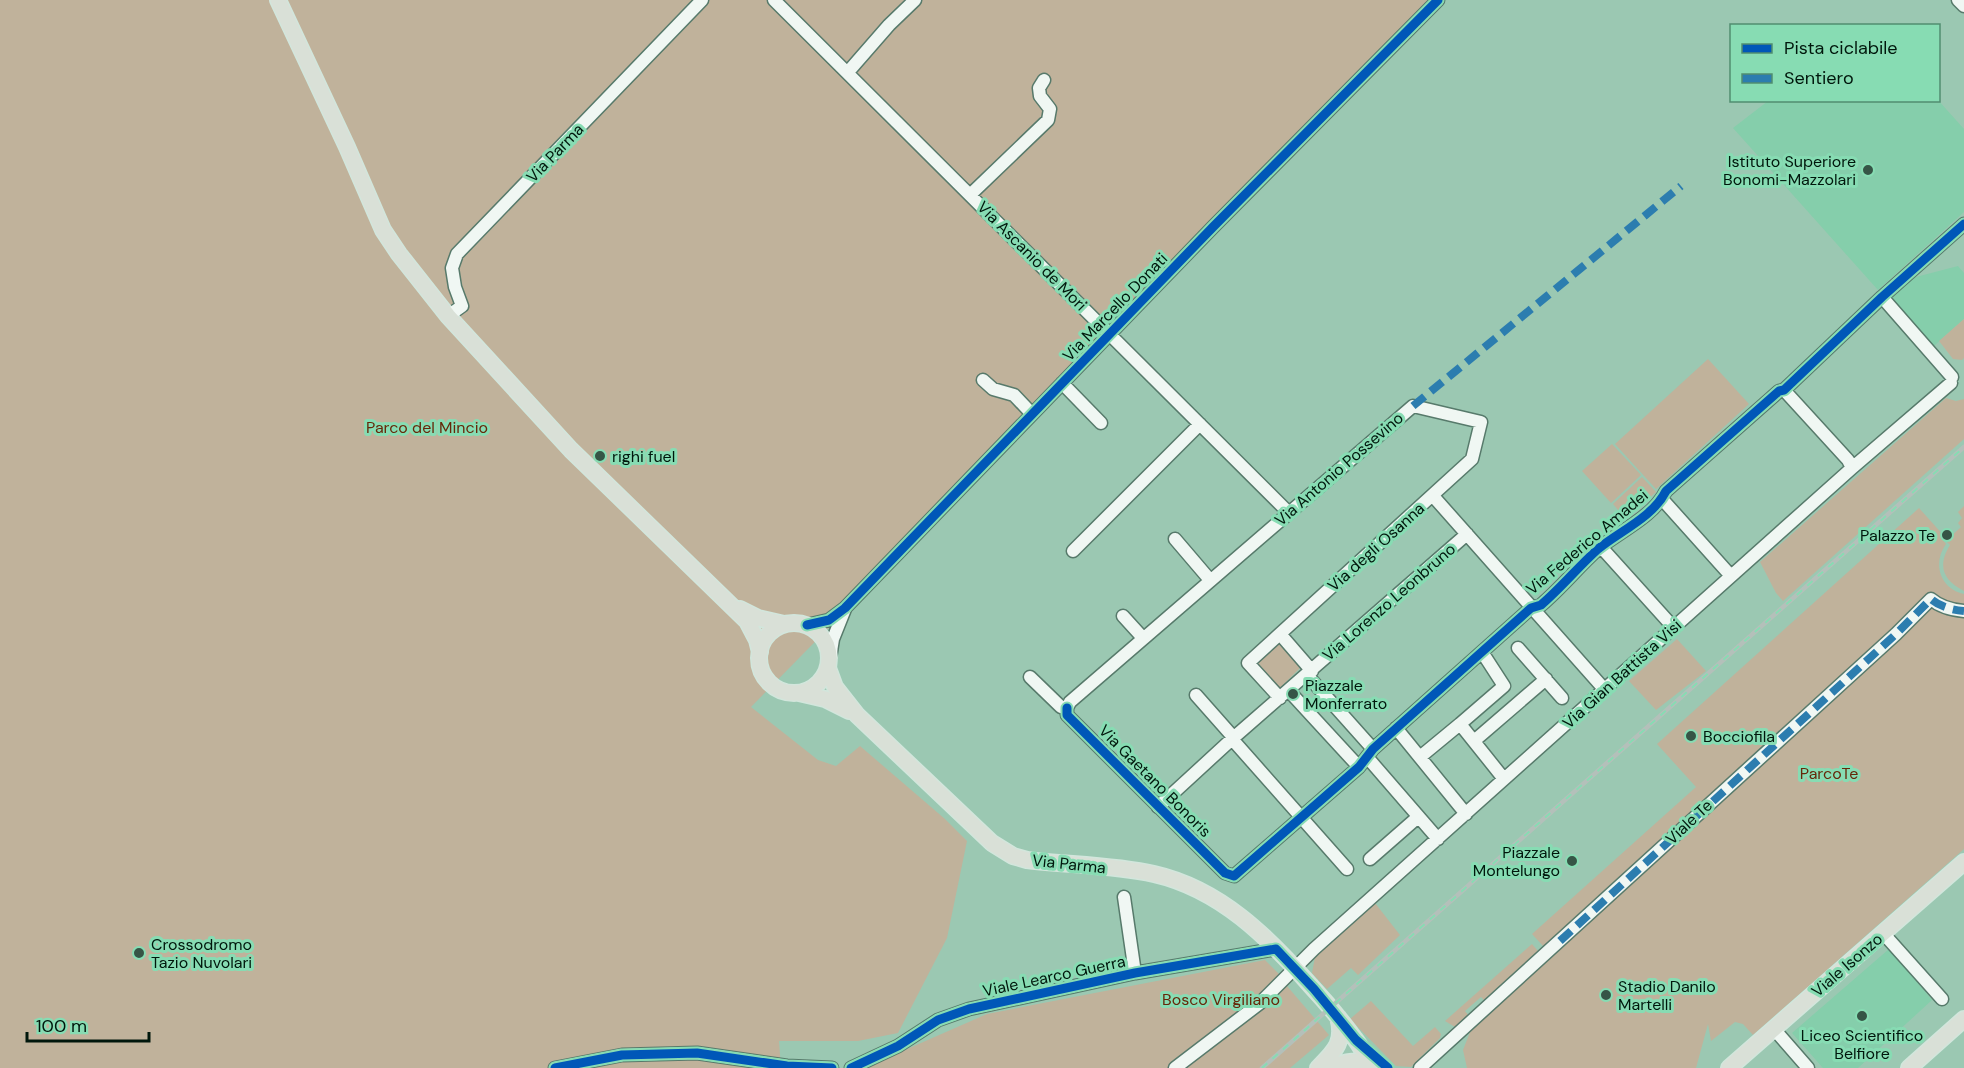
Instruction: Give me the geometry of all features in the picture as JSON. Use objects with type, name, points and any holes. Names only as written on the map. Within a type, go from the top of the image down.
[{"type":"main road","points":[[278,0],[383,230],[448,316],[571,450],[752,628],[760,652],[761,670],[768,682],[781,690],[799,693],[809,690],[818,684],[829,663],[824,638],[816,629],[795,622],[783,624],[771,631],[764,640],[760,652]]},
{"type":"main road","points":[[727,601],[758,618],[783,624]]},
{"type":"main road","name":"Via Parma","points":[[829,663],[835,687],[857,715],[980,835],[1004,851],[1027,860],[1125,870],[1174,880],[1203,892],[1250,923],[1295,968],[1356,1040]]},
{"type":"main road","name":"Via Parma","points":[[799,693],[825,699],[857,715]]},
{"type":"main road","name":"Viale Isonzo","points":[[1729,1068],[1964,862]]},
{"type":"main road","points":[[1337,1049],[1341,1034],[1338,1017]]},
{"type":"main road","points":[[1909,1068],[1963,1023]]},
{"type":"main road","points":[[1318,1068],[1337,1049],[1356,1040]]},
{"type":"main road","points":[[1356,1040],[1374,1066]]},
{"type":"main road","points":[[1329,1068],[1348,1055],[1356,1040]]},
{"type":"main road","points":[[1356,1040],[1389,1068]]},
{"type":"main road","points":[[1329,1068],[1349,1061],[1374,1066]]},
{"type":"street","name":"Via Parma","points":[[448,316],[462,306],[455,287],[452,268],[457,254],[702,0]]},
{"type":"street","name":"Via Ascanio de Mori","points":[[774,0],[971,194],[1288,513]]},
{"type":"street","points":[[848,72],[889,25],[915,0]]},
{"type":"street","name":"Via Marcello Donati","points":[[807,625],[829,620],[845,608],[1438,0]]},
{"type":"street","points":[[1958,0],[1964,6]]},
{"type":"street","points":[[971,194],[1048,120],[1050,109],[1040,96],[1039,88],[1044,80]]},
{"type":"street","name":"Via Federico Amadei","points":[[1225,873],[1234,876],[1243,869],[1531,608],[1541,605],[1601,547],[1632,526],[1662,499],[1674,483],[1779,391],[1784,390],[1881,297],[1964,224]]},
{"type":"street","points":[[1881,297],[1956,377]]},
{"type":"street","name":"Via Gian Battista Visi","points":[[1175,1068],[1260,1003],[1314,949],[1956,377]]},
{"type":"street","points":[[983,380],[993,389],[1014,396],[1032,414]]},
{"type":"street","points":[[1062,383],[1101,423]]},
{"type":"street","points":[[1784,390],[1848,460],[1852,468]]},
{"type":"street","name":"Via Antonio Possevino","points":[[1067,708],[1070,702],[1143,638],[1413,406],[1481,422],[1472,459]]},
{"type":"street","points":[[1074,551],[1200,424]]},
{"type":"street","name":"Via degli Osanna","points":[[1284,694],[1248,663],[1472,459]]},
{"type":"street","points":[[1432,496],[1605,690]]},
{"type":"street","points":[[1662,499],[1731,576]]},
{"type":"street","name":"Via Lorenzo Leonbruno","points":[[1158,807],[1467,534]]},
{"type":"street","points":[[1174,539],[1210,580]]},
{"type":"street","points":[[1601,547],[1674,628]]},
{"type":"street","name":"Viale Te","points":[[1420,1068],[1931,600],[1937,604],[1964,611]]},
{"type":"street","name":"Via Marcello Donati","points":[[829,663],[833,639],[845,608]]},
{"type":"street","points":[[1123,616],[1143,638]]},
{"type":"street","points":[[1280,634],[1366,758],[1438,839]]},
{"type":"street","points":[[1518,648],[1563,698]]},
{"type":"street","points":[[1482,652],[1504,686],[1521,701]]},
{"type":"street","name":"Via Gaetano Bonoris","points":[[1030,677],[1061,707],[1067,708],[1067,715],[1225,873]]},
{"type":"street","points":[[1474,741],[1546,679]]},
{"type":"street","points":[[1420,757],[1504,686]]},
{"type":"street","points":[[1284,694],[1366,758]]},
{"type":"street","points":[[1196,695],[1347,869]]},
{"type":"street","points":[[1460,724],[1504,779]]},
{"type":"street","points":[[1396,728],[1466,814]]},
{"type":"street","points":[[1370,859],[1418,817]]},
{"type":"street","points":[[1124,897],[1136,974]]},
{"type":"street","points":[[1883,933],[1942,999]]},
{"type":"street","name":"Viale Learco Guerra","points":[[851,1068],[898,1046],[938,1020],[969,1009],[1136,974],[1276,949]]},
{"type":"street","points":[[1774,1029],[1808,1068]]},
{"type":"street","points":[[555,1068],[622,1055],[697,1053],[787,1066],[832,1068]]},
{"type":"shaded area","name":"Istituto Superiore Bonomi-Mazzolari","points":[[1767,102],[1940,102],[1964,129],[1964,212],[1878,290],[1733,128]]},
{"type":"shaded area","points":[[1958,266],[1964,273],[1964,319],[1934,346],[1893,301],[1893,294],[1912,278]]},
{"type":"shaded area","name":"Liceo Scientifico Belfiore","points":[[1889,949],[1932,1000],[1858,1068],[1823,1068],[1792,1033]]},
{"type":"green space","name":"Parco del Mincio","points":[[0,0],[1445,0],[751,707],[818,760],[836,766],[860,746],[945,819],[967,841],[947,938],[898,1033],[858,1041],[779,1041],[781,1068],[0,1068]]},
{"type":"green space","points":[[1964,319],[1964,358],[1962,360],[1953,359],[1939,341]]},
{"type":"green space","points":[[1708,359],[1749,404],[1656,489],[1615,444]]},
{"type":"green space","points":[[1946,398],[1956,401],[1964,399],[1964,439],[1783,601],[1776,593],[1760,562]]},
{"type":"green space","points":[[1612,444],[1641,475],[1611,503],[1582,471]]},
{"type":"green space","points":[[1642,477],[1656,492],[1626,519],[1613,504]]},
{"type":"green space","points":[[1964,506],[1964,591],[1951,582],[1943,566],[1950,545],[1946,541],[1961,527],[1958,523],[1962,518],[1958,512]]},
{"type":"green space","name":"ParcoTe","points":[[1919,508],[1945,537],[1943,540],[1946,544],[1939,567],[1944,581],[1949,587],[1964,594],[1964,849],[1753,1035],[1743,1024],[1735,1022],[1711,1041],[1708,1024],[1696,1068],[1467,1068],[1463,1050],[1472,1027],[1586,923],[1543,946],[1532,934],[1696,787],[1657,744]]},
{"type":"green space","points":[[1677,639],[1706,671],[1656,710],[1629,681]]},
{"type":"green space","points":[[1280,643],[1301,667],[1280,688],[1257,662]]},
{"type":"green space","points":[[1375,903],[1400,935],[1358,975],[1351,968],[1327,989],[1312,973],[1315,957]]},
{"type":"green space","points":[[1532,944],[1538,951],[1484,1000],[1481,997],[1465,1011],[1469,1016],[1455,1027],[1445,1021]]},
{"type":"green space","name":"Bosco Virgiliano","points":[[1265,960],[1282,977],[1281,979],[1329,1035],[1290,1068],[864,1068],[987,1014]]},
{"type":"green space","points":[[1371,1001],[1413,1046],[1435,1027],[1441,1034],[1440,1038],[1411,1067],[1396,1066],[1350,1019]]},
{"type":"railway","points":[[1262,1068],[1964,447]]},
{"type":"marked path","points":[[1413,406],[1681,186]]},
{"type":"marked path","points":[[1560,941],[1896,634],[1931,599],[1947,608],[1964,611]]},
{"type":"cycle path","points":[[807,625],[829,620],[845,608],[1213,227],[1438,0]]},
{"type":"cycle path","points":[[1067,708],[1067,715],[1225,873],[1234,876],[1359,767],[1373,749],[1531,608],[1541,605],[1598,549],[1645,516],[1666,491],[1779,391],[1784,390],[1882,297],[1964,224]]},
{"type":"cycle path","points":[[851,1068],[898,1046],[938,1020],[969,1009],[1135,973],[1276,949],[1314,989],[1356,1040],[1388,1068]]},
{"type":"cycle path","points":[[555,1068],[622,1055],[697,1053],[787,1066],[832,1068]]},
{"type":"place","name":"Istituto Superiore Bonomi-Mazzolari","points":[[1868,170]]},
{"type":"place","name":"righi fuel","points":[[600,456]]},
{"type":"place","name":"Palazzo Te","points":[[1947,535]]},
{"type":"place","name":"Piazzale Monferrato","points":[[1293,694]]},
{"type":"place","name":"Bocciofila","points":[[1691,736]]},
{"type":"place","name":"Piazzale Montelungo","points":[[1572,861]]},
{"type":"place","name":"Crossodromo Tazio Nuvolari","points":[[139,953]]},
{"type":"place","name":"Stadio Danilo Martelli","points":[[1606,995]]},
{"type":"place","name":"Liceo Scientifico Belfiore","points":[[1862,1016]]}]
